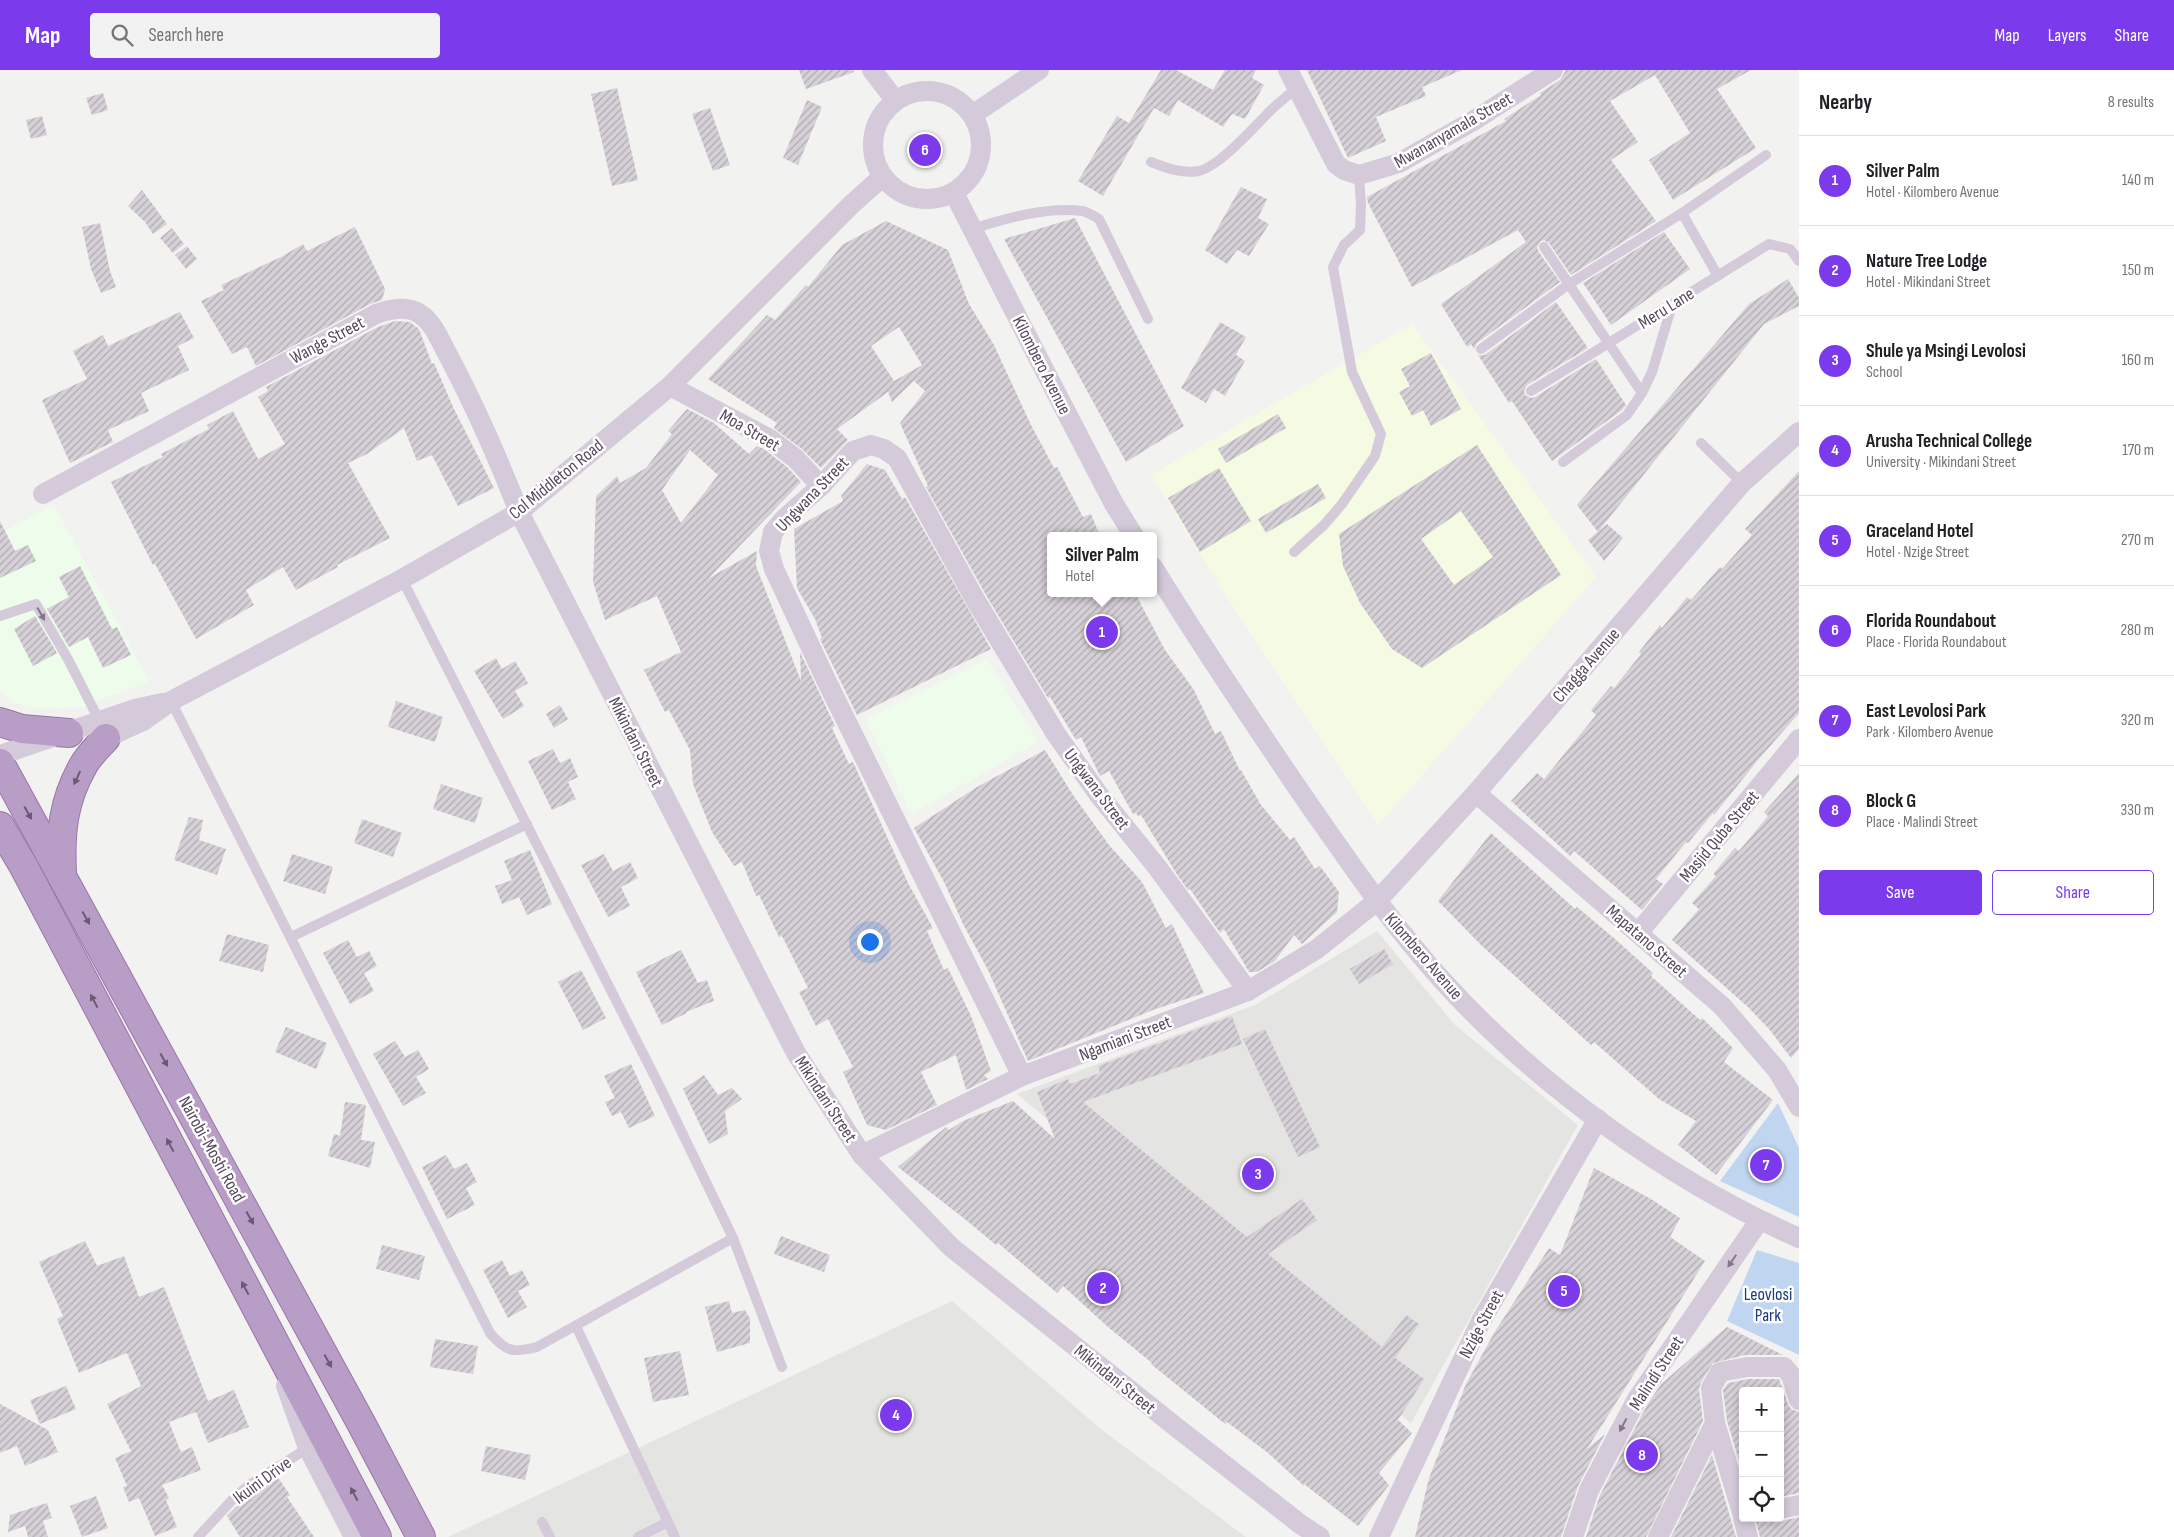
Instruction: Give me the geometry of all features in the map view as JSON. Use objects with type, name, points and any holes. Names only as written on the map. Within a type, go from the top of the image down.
[{"type":"highway","points":[[0,722],[22,729],[69,733]]},
{"type":"highway","points":[[62,875],[62,836],[67,800],[83,764],[103,730]]},
{"type":"highway","name":"Nairobi-Moshi Road","points":[[1,763],[422,1537]]},
{"type":"highway","name":"Nairobi-Moshi Road","points":[[0,826],[24,866],[377,1537]]},
{"type":"street","points":[[872,70],[895,100]]},
{"type":"street","points":[[972,115],[1039,70]]},
{"type":"street","name":"Mwananyamala Street","points":[[1359,175],[1399,163],[1473,121],[1553,70]]},
{"type":"street","points":[[1292,79],[1336,164],[1344,170],[1359,175]]},
{"type":"street","points":[[922,90],[937,91],[957,100],[972,115],[979,131],[981,149],[977,166],[968,181],[954,193],[939,198],[923,200],[908,196],[894,188],[882,177],[874,157],[873,136],[880,115],[895,100],[908,93],[922,90]]},
{"type":"street","name":"Col Middleton Road","points":[[1,763],[69,733],[103,730],[143,721],[171,701],[402,579],[518,512],[670,386],[851,205],[882,177]]},
{"type":"street","name":"Kilombero Avenue","points":[[954,193],[1114,504],[1132,532]]},
{"type":"street","name":"Wange Street","points":[[43,494],[376,314],[391,309],[406,309],[420,314],[432,326],[474,406],[497,455],[518,512]]},
{"type":"street","name":"Moa Street","points":[[670,386],[770,439],[794,458],[821,486]]},
{"type":"street","name":"Chagga Avenue","points":[[1376,901],[1476,793],[1742,483],[1799,432]]},
{"type":"street","name":"Ungwana Street","points":[[1022,1076],[827,682],[774,569],[769,551],[772,532],[784,518],[821,486],[853,451],[871,445],[884,449],[898,458],[976,601],[1056,734],[1099,795],[1162,875],[1248,991]]},
{"type":"street","name":"Mikindani Street","points":[[518,512],[796,1053],[862,1154],[951,1247],[1168,1421],[1300,1524],[1320,1537]]},
{"type":"street","name":"Kilombero Avenue","points":[[1157,573],[1242,707],[1376,901],[1443,981],[1524,1061],[1598,1119],[1678,1175],[1759,1220],[1799,1238]]},
{"type":"street","name":"Col Middleton Road","points":[[1,763],[122,714],[171,701]]},
{"type":"street","points":[[103,730],[122,714]]},
{"type":"street","name":"Masjid Quba Street","points":[[1638,933],[1799,739]]},
{"type":"street","name":"Mapatano Street","points":[[1476,793],[1722,1006],[1777,1070],[1799,1107]]},
{"type":"street","name":"Ngamiani Street","points":[[862,1154],[1022,1076],[1248,991],[1317,949],[1376,901]]},
{"type":"street","name":"Nzige Street","points":[[1379,1537],[1481,1321],[1598,1119]]},
{"type":"street","name":"Malindi Street","points":[[1573,1537],[1589,1490],[1637,1400],[1759,1220]]},
{"type":"street","points":[[265,1326],[308,1448],[354,1537]]},
{"type":"street","points":[[1739,1504],[1715,1424],[1711,1388],[1720,1372],[1747,1367],[1784,1366],[1791,1374],[1799,1400]]},
{"type":"street","points":[[1658,1537],[1715,1424]]},
{"type":"street","points":[[1784,1508],[1799,1505]]},
{"type":"street","points":[[1744,1522],[1748,1537]]},
{"type":"lane","points":[[1150,162],[1176,172],[1202,170],[1221,158],[1248,134],[1271,110],[1292,79]]},
{"type":"lane","points":[[1481,349],[1569,284],[1682,213],[1766,156]]},
{"type":"lane","points":[[1294,552],[1324,525],[1342,504],[1375,456],[1381,434],[1352,372],[1333,267],[1344,245],[1360,230],[1359,175]]},
{"type":"lane","points":[[972,229],[1011,217],[1052,211],[1083,211],[1099,219],[1148,319]]},
{"type":"lane","points":[[1682,213],[1718,276]]},
{"type":"lane","name":"Meru Lane","points":[[1531,391],[1769,244],[1790,249],[1799,261]]},
{"type":"lane","points":[[1544,247],[1642,393]]},
{"type":"lane","points":[[1563,462],[1627,415],[1642,393],[1652,372],[1672,305]]},
{"type":"lane","points":[[1701,444],[1742,483]]},
{"type":"lane","points":[[402,579],[659,1085],[733,1238],[782,1367]]},
{"type":"lane","points":[[0,616],[36,604],[69,661],[103,730]]},
{"type":"lane","points":[[171,701],[490,1333],[501,1346],[519,1352],[537,1347],[733,1238]]},
{"type":"lane","points":[[291,937],[527,824]]},
{"type":"lane","points":[[576,1326],[675,1537]]},
{"type":"lane","name":"Ikuini Drive","points":[[198,1537],[234,1498],[249,1485],[308,1448]]},
{"type":"lane","points":[[542,1522],[550,1537]]},
{"type":"lane","points":[[638,1537],[668,1522]]},
{"type":"shaded area","points":[[1412,324],[1596,577],[1378,825],[1237,613],[1151,475]]},
{"type":"shaded area","points":[[54,505],[149,681],[84,707],[60,709],[31,708],[11,701],[0,690],[0,533]]},
{"type":"shaded area","points":[[987,659],[1038,742],[911,814],[866,719]]},
{"type":"shaded area","points":[[1377,931],[1455,1025],[1578,1125],[1411,1423],[1017,1094],[1255,1005]]},
{"type":"shaded area","points":[[952,1301],[1102,1430],[1246,1537],[448,1537]]},
{"type":"green space","points":[[1778,1103],[1799,1148],[1799,1217],[1720,1181]]},
{"type":"green space","name":"Leovlosi Park","points":[[1757,1250],[1799,1263],[1799,1355],[1727,1321]]},
{"type":"building","points":[[799,70],[853,70],[854,72],[806,89]]},
{"type":"building","points":[[1161,70],[1176,70],[1213,90],[1225,70],[1256,70],[1252,78],[1264,85],[1245,119],[1232,114],[1223,127],[1178,100],[1169,116],[1154,108],[1103,196],[1078,181],[1117,116],[1129,123]]},
{"type":"building","points":[[1307,70],[1462,70],[1422,87],[1426,96],[1376,117],[1386,141],[1348,158]]},
{"type":"building","points":[[1566,70],[1751,70],[1717,89],[1756,148],[1673,200],[1649,160],[1690,133],[1655,75],[1610,101],[1638,142],[1611,160],[1656,221],[1571,275],[1549,243],[1544,240],[1540,242],[1537,247],[1538,251],[1560,282],[1477,343],[1474,349],[1471,344],[1467,347],[1441,304],[1526,242],[1518,230],[1412,287],[1368,203],[1367,197],[1506,121],[1504,119],[1560,80]]},
{"type":"building","points":[[617,88],[638,180],[612,186],[591,94]]},
{"type":"building","points":[[103,93],[108,110],[92,115],[86,98]]},
{"type":"building","points":[[807,100],[822,107],[798,165],[783,158]]},
{"type":"building","points":[[710,108],[730,165],[713,171],[692,114]]},
{"type":"building","points":[[42,116],[47,135],[31,139],[26,120]]},
{"type":"building","points":[[1241,187],[1267,199],[1258,218],[1269,224],[1249,256],[1237,250],[1227,264],[1205,250]]},
{"type":"building","points":[[142,190],[167,224],[153,234],[145,222],[128,206]]},
{"type":"building","points":[[1075,218],[1184,426],[1126,462],[1004,239]]},
{"type":"building","points":[[886,221],[948,250],[969,304],[994,345],[1031,425],[1054,468],[1057,467],[1083,517],[1091,514],[1098,532],[1047,532],[1047,597],[1137,597],[1165,650],[1194,690],[1215,734],[1221,731],[1240,771],[1261,805],[1290,840],[1294,837],[1315,869],[1320,866],[1339,892],[1337,912],[1302,944],[1294,935],[1275,961],[1257,972],[1249,972],[1224,929],[1220,933],[1190,889],[1188,890],[1176,873],[1141,815],[1133,814],[1109,771],[1100,776],[1081,737],[1076,740],[1050,697],[1048,698],[986,595],[926,487],[928,486],[900,423],[925,391],[914,381],[892,402],[888,392],[837,429],[848,440],[821,468],[802,449],[774,428],[777,423],[708,379],[767,315],[775,320],[806,285],[808,287],[842,245]],"holes":[[[899,327],[922,365],[894,381],[871,346]]]},
{"type":"building","points":[[100,223],[110,271],[116,287],[101,293],[91,269],[82,227]]},
{"type":"building","points":[[355,227],[385,289],[382,300],[370,304],[256,366],[247,347],[232,354],[201,301],[224,290],[221,285],[281,257],[303,244],[307,251]]},
{"type":"building","points":[[172,228],[184,244],[173,253],[160,238]]},
{"type":"building","points":[[1664,232],[1690,269],[1611,325],[1583,283]]},
{"type":"building","points":[[187,246],[197,259],[186,269],[175,255]]},
{"type":"building","points":[[1788,279],[1799,298],[1799,306],[1764,324],[1598,532],[1577,505],[1749,304]]},
{"type":"building","points":[[1556,302],[1588,348],[1527,385],[1524,391],[1525,395],[1531,398],[1535,397],[1596,359],[1626,405],[1622,410],[1552,461],[1512,401],[1509,403],[1478,355],[1485,355]]},
{"type":"building","points":[[180,312],[194,338],[178,346],[189,370],[141,393],[149,411],[108,430],[113,442],[70,463],[42,400],[87,379],[73,351],[103,335],[108,346]]},
{"type":"building","points":[[395,321],[410,322],[419,329],[432,364],[434,363],[454,409],[494,488],[458,506],[432,455],[417,461],[404,428],[367,454],[348,463],[390,538],[337,565],[338,567],[296,590],[283,567],[246,590],[254,605],[196,639],[155,564],[153,565],[111,482],[163,457],[161,454],[209,429],[207,425],[233,411],[258,459],[285,444],[258,397],[268,391],[266,387],[378,327]]},
{"type":"building","points":[[1220,322],[1246,337],[1236,355],[1245,361],[1225,396],[1214,389],[1206,403],[1181,388]]},
{"type":"building","points":[[1431,353],[1461,409],[1431,426],[1423,410],[1412,416],[1399,392],[1410,386],[1401,369]]},
{"type":"building","points":[[687,409],[714,423],[749,454],[757,446],[764,449],[787,467],[801,482],[709,578],[757,551],[756,566],[801,681],[800,652],[835,726],[832,728],[849,764],[853,762],[908,883],[933,928],[927,931],[944,970],[948,968],[971,1016],[991,1071],[984,1075],[988,1079],[966,1090],[956,1055],[921,1072],[937,1105],[886,1130],[867,1125],[843,1072],[853,1067],[828,1019],[816,1026],[799,992],[808,988],[782,936],[779,937],[759,895],[756,896],[742,862],[734,866],[712,832],[693,784],[690,750],[669,710],[665,712],[644,670],[681,652],[657,596],[605,620],[593,582],[596,496],[617,476],[620,483],[646,468],[672,434],[668,431]],"holes":[[[690,450],[718,475],[681,523],[662,490]]]},
{"type":"building","points":[[1278,414],[1286,428],[1226,463],[1218,449]]},
{"type":"building","points":[[1477,445],[1561,575],[1422,668],[1392,649],[1360,603],[1343,566],[1339,534]],"holes":[[[1461,511],[1493,557],[1454,585],[1421,539]]]},
{"type":"building","points":[[867,464],[885,470],[902,499],[905,497],[991,649],[857,715],[820,639],[822,638],[815,619],[797,588],[794,529],[843,501],[841,496]]},
{"type":"building","points":[[1219,468],[1251,521],[1200,552],[1168,498]]},
{"type":"building","points":[[1799,471],[1799,713],[1714,815],[1713,813],[1688,843],[1686,842],[1656,879],[1663,884],[1642,910],[1574,851],[1570,856],[1511,801],[1537,773],[1544,779],[1596,715],[1591,710],[1611,686],[1614,688],[1641,654],[1639,652],[1660,625],[1662,628],[1687,597],[1691,600],[1720,567],[1722,569],[1752,535],[1745,529]]},
{"type":"building","points":[[1318,484],[1326,498],[1266,533],[1258,519]]},
{"type":"building","points":[[0,521],[15,551],[28,545],[36,561],[0,578]]},
{"type":"building","points":[[1607,524],[1623,538],[1604,561],[1588,540]]},
{"type":"building","points":[[80,566],[112,629],[117,627],[131,655],[103,668],[88,637],[69,647],[47,609],[69,597],[59,577]]},
{"type":"building","points":[[35,616],[57,653],[33,666],[14,629]]},
{"type":"building","points":[[496,658],[502,669],[515,661],[528,683],[515,691],[524,706],[503,719],[474,671]]},
{"type":"building","points":[[396,701],[443,717],[435,742],[388,727]]},
{"type":"building","points":[[560,705],[568,719],[554,728],[546,714]]},
{"type":"building","points":[[553,749],[560,763],[570,758],[578,777],[568,782],[576,799],[552,810],[528,761]]},
{"type":"building","points":[[1045,750],[1073,795],[1109,845],[1142,882],[1166,928],[1172,924],[1204,993],[1153,1010],[1028,1061],[988,970],[964,926],[944,882],[914,828],[977,787]]},
{"type":"building","points":[[1799,773],[1799,1049],[1791,1058],[1769,1029],[1748,1007],[1672,940],[1699,909],[1692,903],[1716,876],[1713,874],[1735,848],[1739,851],[1768,816],[1764,812]]},
{"type":"building","points":[[441,784],[483,798],[475,823],[433,809]]},
{"type":"building","points":[[189,817],[203,820],[199,840],[226,849],[217,875],[174,860]]},
{"type":"building","points":[[362,819],[402,833],[393,857],[354,843]]},
{"type":"building","points":[[1491,833],[1575,909],[1577,907],[1653,973],[1651,976],[1700,1020],[1702,1018],[1733,1048],[1724,1062],[1773,1100],[1716,1175],[1678,1145],[1696,1121],[1659,1099],[1594,1042],[1591,1045],[1482,946],[1438,901]]},
{"type":"building","points":[[530,850],[552,904],[527,915],[519,897],[502,904],[495,886],[512,880],[504,861]]},
{"type":"building","points":[[292,854],[333,867],[325,894],[283,881]]},
{"type":"building","points":[[604,854],[613,871],[630,862],[638,878],[621,887],[630,906],[608,917],[581,865]]},
{"type":"building","points":[[227,934],[269,945],[263,972],[219,961]]},
{"type":"building","points":[[348,940],[357,957],[369,951],[377,966],[364,973],[374,991],[350,1004],[323,953]]},
{"type":"building","points":[[1384,949],[1393,964],[1359,984],[1350,969]]},
{"type":"building","points":[[681,950],[698,983],[707,980],[714,1001],[686,1012],[662,1025],[636,972]]},
{"type":"building","points":[[581,970],[606,1018],[583,1030],[558,982]]},
{"type":"building","points":[[1232,1016],[1242,1044],[1083,1102],[1247,1237],[1302,1199],[1317,1220],[1268,1254],[1382,1347],[1406,1315],[1419,1324],[1395,1358],[1424,1379],[1398,1420],[1412,1433],[1379,1473],[1389,1485],[1358,1526],[1304,1484],[1304,1486],[1268,1453],[1227,1422],[1225,1424],[1151,1364],[1063,1286],[1057,1293],[998,1243],[996,1245],[898,1167],[946,1127],[949,1130],[963,1121],[1013,1101],[1055,1139],[1037,1092],[1068,1079],[1070,1084],[1100,1073],[1098,1066]]},
{"type":"building","points":[[286,1027],[327,1043],[316,1069],[275,1052]]},
{"type":"building","points":[[1265,1029],[1320,1147],[1298,1157],[1243,1039]]},
{"type":"building","points":[[395,1041],[405,1057],[418,1050],[429,1069],[416,1077],[426,1093],[403,1106],[373,1054]]},
{"type":"building","points":[[631,1064],[655,1116],[629,1128],[621,1112],[612,1116],[605,1102],[615,1098],[604,1076]]},
{"type":"building","points":[[704,1075],[718,1095],[732,1088],[742,1099],[725,1111],[728,1134],[709,1144],[683,1089]]},
{"type":"building","points":[[345,1102],[366,1105],[361,1140],[375,1142],[370,1168],[328,1156],[334,1134],[340,1136]]},
{"type":"building","points":[[446,1155],[454,1169],[467,1163],[477,1182],[466,1188],[475,1205],[447,1219],[422,1167]]},
{"type":"building","points":[[1594,1168],[1651,1199],[1680,1218],[1670,1237],[1705,1261],[1587,1449],[1605,1434],[1578,1486],[1561,1537],[1415,1537],[1429,1478],[1466,1384],[1494,1333],[1549,1248],[1560,1255]]},
{"type":"building","points":[[781,1236],[830,1255],[824,1272],[774,1254]]},
{"type":"building","points":[[85,1241],[97,1266],[124,1256],[139,1297],[164,1287],[208,1401],[234,1390],[249,1427],[208,1443],[196,1412],[169,1422],[181,1452],[192,1447],[201,1470],[162,1485],[169,1498],[166,1500],[177,1527],[155,1536],[139,1498],[129,1502],[123,1487],[127,1486],[115,1458],[131,1451],[107,1404],[141,1386],[127,1353],[79,1373],[57,1319],[63,1316],[39,1262]]},
{"type":"building","points":[[382,1245],[425,1256],[419,1280],[376,1269]]},
{"type":"building","points":[[502,1260],[510,1276],[522,1270],[530,1285],[518,1291],[527,1307],[508,1318],[483,1270]]},
{"type":"building","points":[[729,1301],[732,1313],[745,1310],[750,1319],[750,1343],[717,1352],[705,1307]]},
{"type":"building","points":[[1727,1327],[1783,1355],[1745,1355],[1713,1363],[1701,1382],[1699,1389],[1703,1421],[1646,1537],[1586,1537],[1600,1495],[1647,1405],[1661,1384]]},
{"type":"building","points":[[435,1339],[478,1346],[473,1374],[430,1367]]},
{"type":"building","points":[[680,1351],[689,1395],[653,1402],[644,1358]]},
{"type":"building","points":[[1748,1379],[1779,1379],[1782,1387],[1739,1387],[1739,1461],[1727,1421],[1723,1390],[1728,1383]]},
{"type":"building","points":[[66,1386],[76,1409],[40,1424],[30,1400]]},
{"type":"building","points":[[1784,1393],[1791,1409],[1799,1412],[1799,1493],[1784,1496]]},
{"type":"building","points":[[0,1404],[48,1430],[58,1452],[25,1466],[17,1446],[0,1453]]},
{"type":"building","points":[[486,1446],[531,1455],[525,1480],[481,1471]]},
{"type":"building","points":[[1712,1455],[1736,1537],[1671,1537]]},
{"type":"building","points":[[277,1476],[290,1495],[287,1497],[314,1537],[240,1537],[227,1516],[249,1494]]},
{"type":"building","points":[[96,1496],[108,1528],[82,1537],[70,1506]]},
{"type":"building","points":[[47,1503],[52,1518],[43,1521],[48,1537],[28,1537],[25,1526],[8,1532],[10,1515]]},
{"type":"building","points":[[1799,1517],[1799,1537],[1760,1537],[1756,1522],[1784,1521]]},
{"type":"place","name":"Florida Roundabout","points":[[925,150]]},
{"type":"place","name":"Silver Palm","points":[[1102,632]]},
{"type":"place","name":"East Levolosi Park","points":[[1766,1165]]},
{"type":"place","name":"Shule ya Msingi Levolosi","points":[[1258,1174]]},
{"type":"place","name":"Nature Tree Lodge","points":[[1103,1288]]},
{"type":"place","name":"Graceland Hotel","points":[[1564,1291]]},
{"type":"place","name":"Arusha Technical College","points":[[896,1415]]},
{"type":"place","name":"Block G","points":[[1642,1455]]}]
